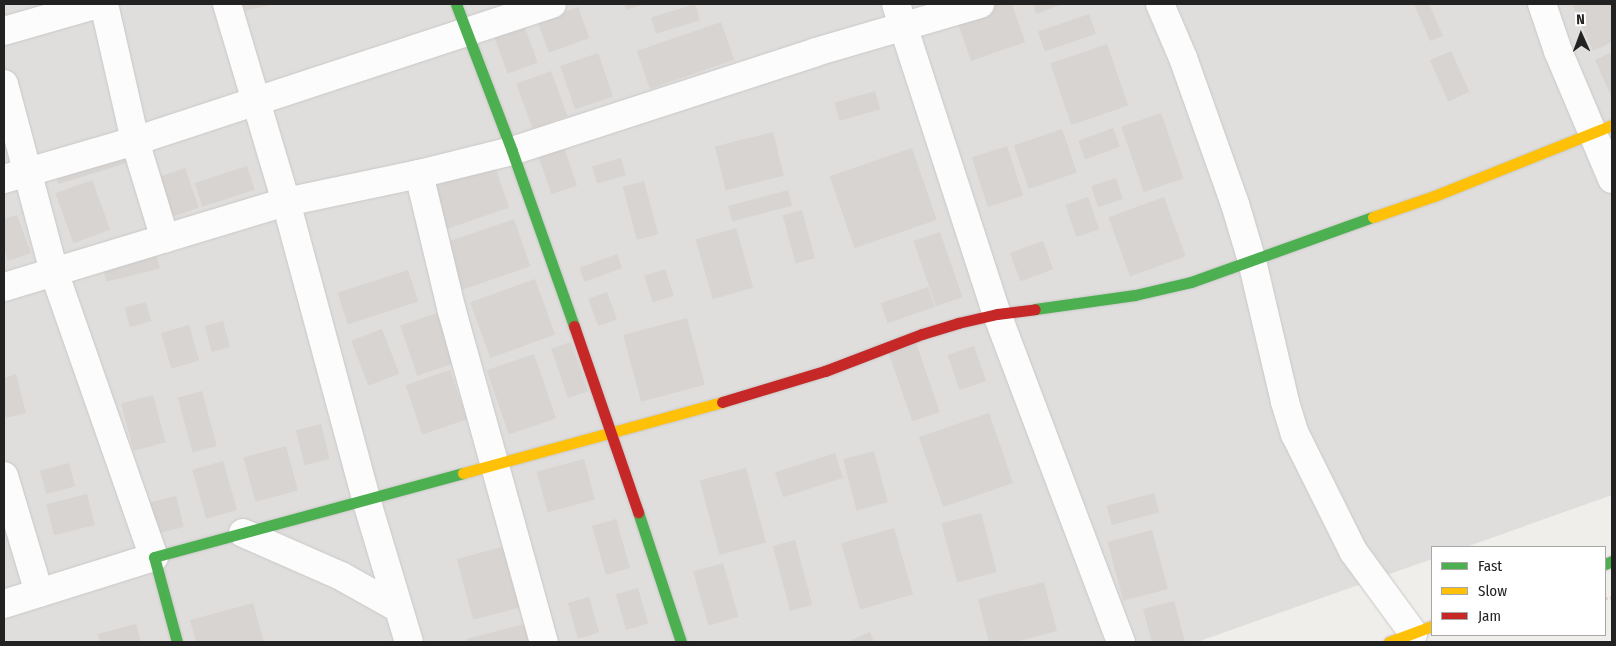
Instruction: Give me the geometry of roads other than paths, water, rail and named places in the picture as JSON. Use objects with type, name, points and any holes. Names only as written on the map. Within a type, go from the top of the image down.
[{"type":"street","points":[[4,31],[98,4]]},
{"type":"street","points":[[104,4],[135,141],[165,239]]},
{"type":"street","points":[[227,4],[286,202],[366,499],[408,642]]},
{"type":"street","points":[[456,4],[465,32],[512,151],[612,432],[681,642]]},
{"type":"street","points":[[16,176],[135,141],[552,4]]},
{"type":"street","points":[[4,287],[286,202],[420,174],[512,151],[900,15],[980,4]]},
{"type":"street","points":[[1160,4],[1183,58],[1235,204],[1252,261],[1285,402],[1295,434],[1353,551],[1411,634]]},
{"type":"street","points":[[1542,4],[1558,51],[1603,128],[1612,178]]},
{"type":"street","points":[[900,15],[997,314],[1121,642]]},
{"type":"street","points":[[4,84],[16,176],[54,272],[154,557],[177,642]]},
{"type":"street","points":[[4,604],[154,557],[493,463],[723,402],[825,370],[922,334],[997,314],[1135,295],[1191,282],[1434,196],[1603,128]]},
{"type":"street","points":[[420,174],[452,311],[544,642]]},
{"type":"street","points":[[4,476],[39,593]]},
{"type":"street","points":[[243,533],[340,576],[398,608]]}]
